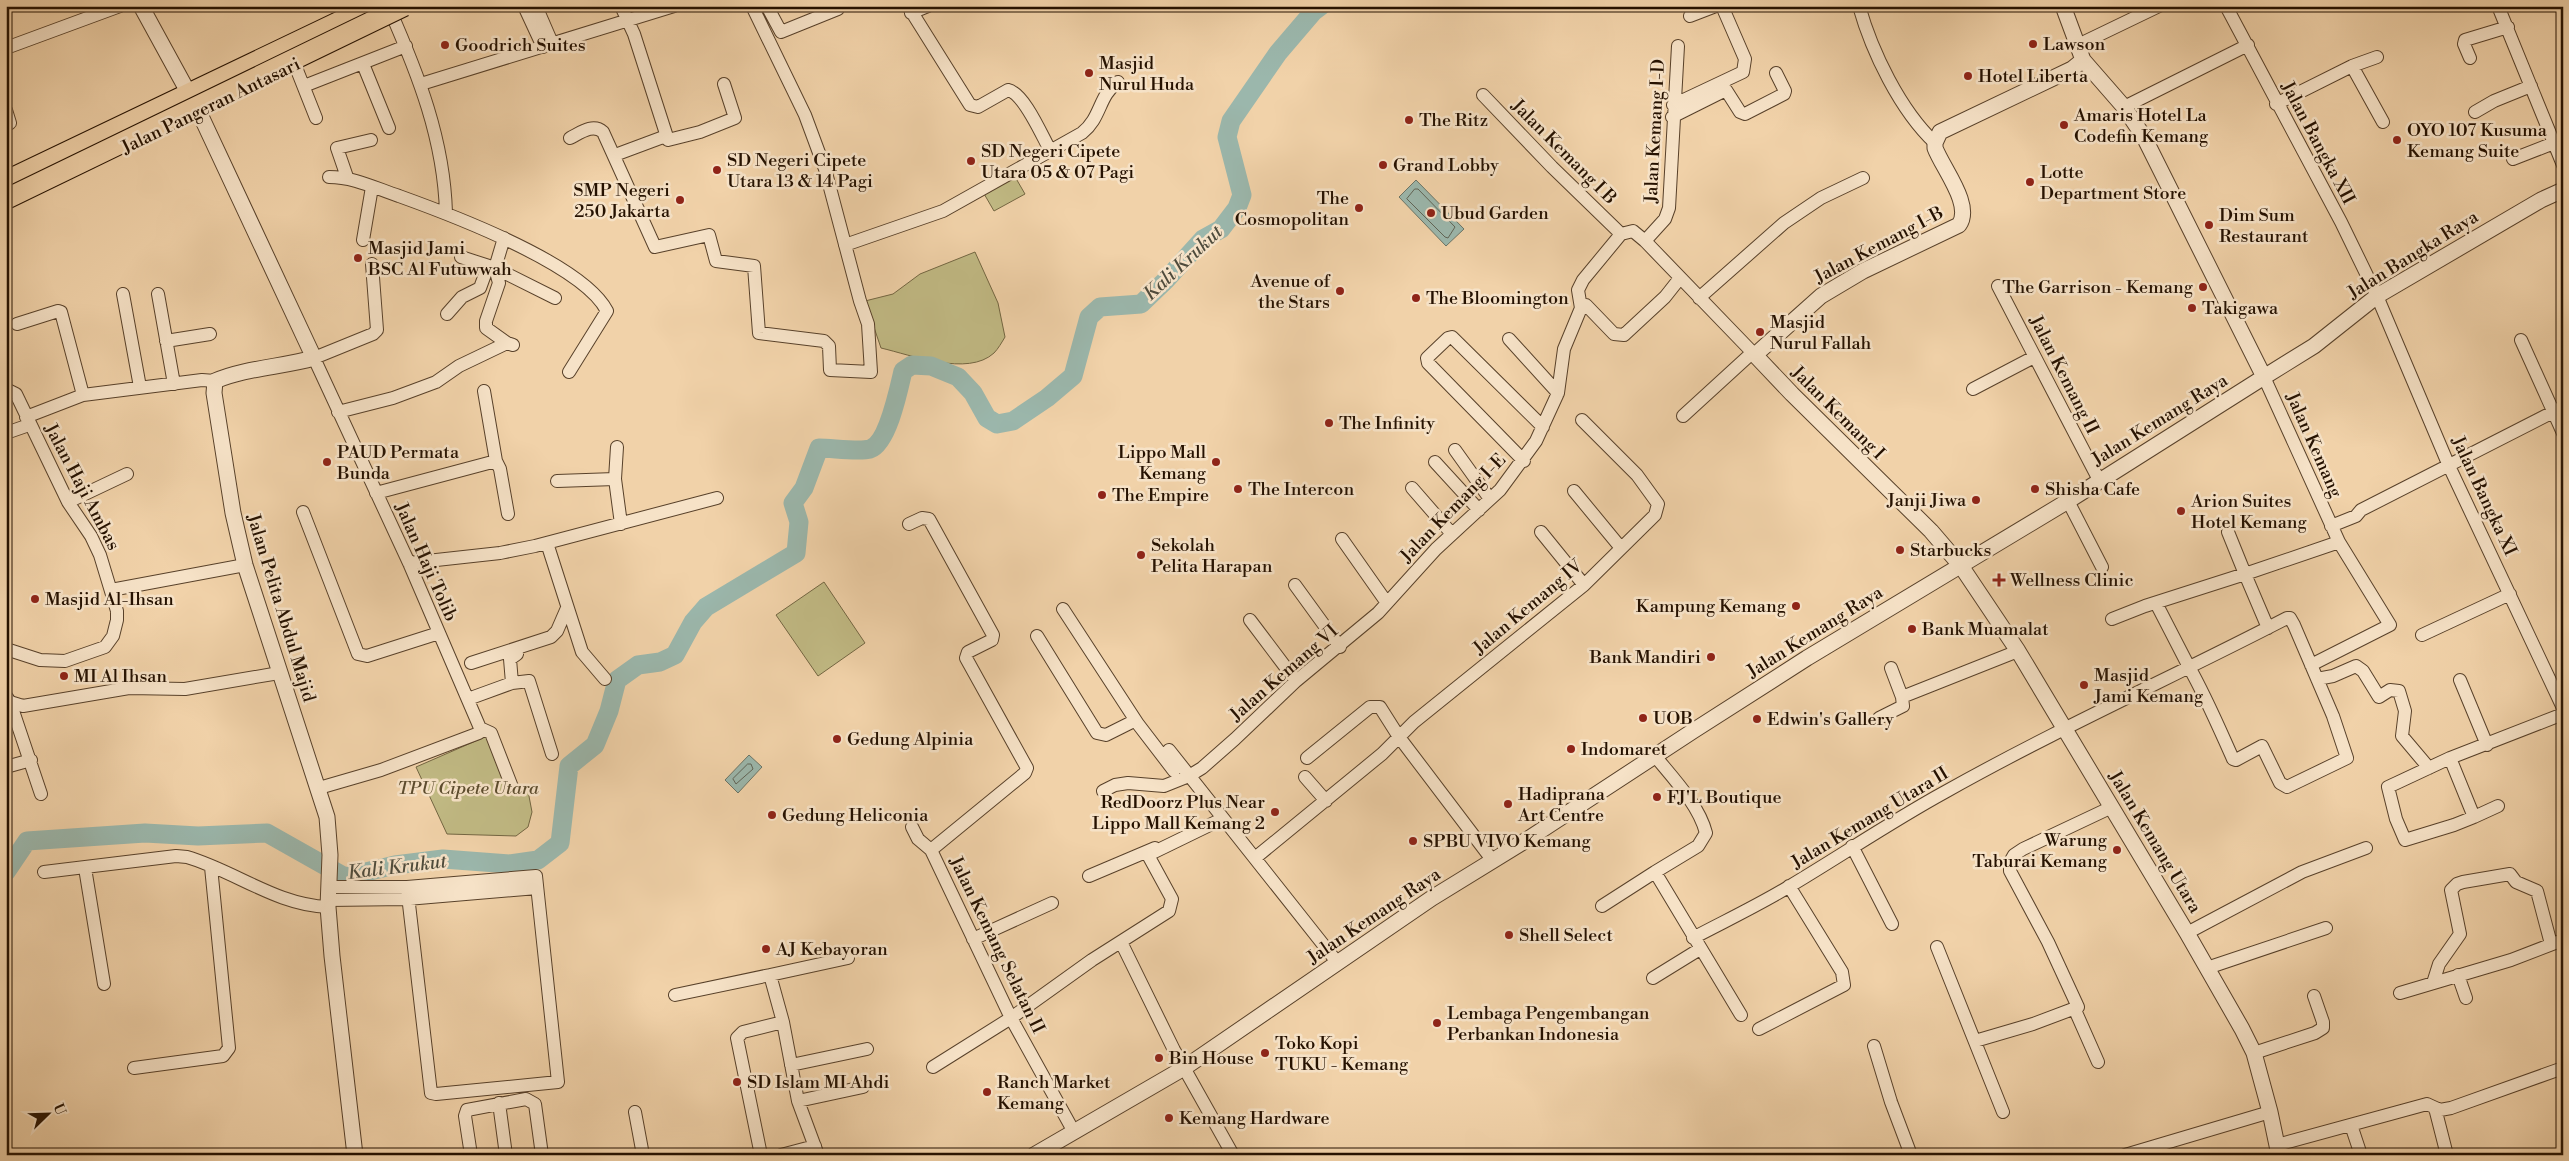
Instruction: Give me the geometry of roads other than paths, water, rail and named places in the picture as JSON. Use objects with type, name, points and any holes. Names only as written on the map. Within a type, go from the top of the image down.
[{"type":"main road","name":"Jalan Pangeran Antasari","points":[[6,181],[188,92],[372,6]]},
{"type":"main road","name":"Jalan Pangeran Antasari","points":[[6,206],[295,65],[392,9],[416,6]]},
{"type":"main road","points":[[6,189],[392,9]]},
{"type":"main road","points":[[6,199],[392,9]]},
{"type":"street","points":[[6,48],[120,6]]},
{"type":"street","points":[[141,6],[199,112],[314,358]]},
{"type":"street","points":[[524,6],[548,45]]},
{"type":"street","points":[[536,6],[548,45]]},
{"type":"street","points":[[621,6],[666,136],[672,141],[735,118],[724,84]]},
{"type":"street","points":[[420,84],[628,22],[674,6]]},
{"type":"street","points":[[570,138],[593,127],[599,128],[603,132],[615,155],[653,246],[656,247],[709,235],[716,261],[754,266],[759,333],[824,341],[829,346],[830,370],[868,373],[872,370],[868,324],[816,142],[752,6]]},
{"type":"street","points":[[767,6],[781,32],[838,9]]},
{"type":"street","points":[[928,6],[909,10],[970,105],[978,107],[1008,90],[1013,91],[1021,98],[1050,150]]},
{"type":"street","points":[[1690,16],[1716,6]]},
{"type":"street","points":[[1673,111],[1743,72],[1745,68],[1745,59],[1722,6]]},
{"type":"street","points":[[1859,6],[1866,32],[1886,71],[1915,122],[1935,143],[1940,132],[1947,127],[2072,68],[2083,60]]},
{"type":"street","points":[[2063,6],[2083,60],[2124,107],[2144,137],[2264,378]]},
{"type":"street","points":[[2078,45],[2159,6]]},
{"type":"street","name":"Jalan Bangka XII","points":[[2226,6],[2248,45],[2276,104],[2341,222],[2377,296]]},
{"type":"street","points":[[2498,6],[2563,165]]},
{"type":"street","points":[[392,9],[420,84],[443,164],[446,213]]},
{"type":"street","points":[[2470,58],[2464,44],[2465,40],[2508,27]]},
{"type":"street","points":[[2124,107],[2248,45]]},
{"type":"street","points":[[304,86],[406,46]]},
{"type":"street","name":"Jalan Kemang I-D","points":[[1645,241],[1668,215],[1678,46]]},
{"type":"street","points":[[2276,104],[2352,66],[2377,57]]},
{"type":"street","points":[[363,64],[388,128]]},
{"type":"street","points":[[295,65],[316,118]]},
{"type":"street","points":[[2352,66],[2383,122]]},
{"type":"street","points":[[1673,111],[1726,90],[1740,112],[1745,114],[1784,94],[1785,91],[1776,73]]},
{"type":"street","points":[[845,245],[943,211],[1089,127],[1098,115],[1104,93],[1118,82]]},
{"type":"street","points":[[2475,112],[2494,100],[2531,86]]},
{"type":"street","name":"Jalan Kemang I B","points":[[1483,95],[1552,167],[1621,234]]},
{"type":"street","points":[[6,110],[10,123],[6,126]]},
{"type":"street","points":[[615,155],[666,136]]},
{"type":"street","points":[[347,177],[337,148],[372,140]]},
{"type":"street","name":"Jalan Kemang I-B","points":[[1754,353],[1821,296],[1863,271],[1959,225],[1963,219],[1963,204],[1938,156],[1935,143]]},
{"type":"street","points":[[2513,159],[2554,144]]},
{"type":"street","points":[[329,177],[347,177],[446,213],[504,238],[580,282],[607,311],[569,372]]},
{"type":"street","points":[[1699,298],[1798,212],[1821,198],[1863,178]]},
{"type":"street","points":[[363,240],[372,187]]},
{"type":"street","name":"Jalan Bangka Raya","points":[[2264,378],[2314,346],[2377,296],[2541,200],[2563,190]]},
{"type":"street","name":"Jalan Kemang I","points":[[1621,234],[1633,231],[1645,241],[1792,394],[1930,531],[1961,566]]},
{"type":"street","name":"Jalan Kemang I-E","points":[[1398,591],[1452,534],[1490,499],[1524,461],[1543,427],[1558,393],[1564,349],[1581,308],[1578,290],[1583,280],[1621,234]]},
{"type":"street","points":[[447,314],[462,297],[480,288],[504,238]]},
{"type":"street","points":[[461,257],[491,267],[556,298]]},
{"type":"street","points":[[216,381],[225,376],[288,366],[314,358],[373,334],[378,330],[372,264]]},
{"type":"street","points":[[338,412],[393,398],[436,382],[459,366],[510,344],[486,328],[486,321],[499,283],[491,267]]},
{"type":"street","points":[[1586,306],[1614,334],[1624,335],[1665,297],[1680,278]]},
{"type":"street","name":"Jalan Kemang II","points":[[1998,286],[2099,480]]},
{"type":"street","points":[[123,294],[140,387]]},
{"type":"street","points":[[158,294],[174,384]]},
{"type":"street","name":"Jalan Bangka XI","points":[[2377,296],[2449,466],[2561,701]]},
{"type":"street","points":[[17,324],[58,311],[61,312],[83,395]]},
{"type":"street","points":[[166,341],[210,334]]},
{"type":"street","points":[[1524,461],[1501,436],[1469,407],[1428,362],[1427,358],[1448,338],[1452,337],[1543,427]]},
{"type":"street","points":[[1509,339],[1558,393]]},
{"type":"street","points":[[2521,340],[2558,409],[2563,432]]},
{"type":"street","points":[[1683,416],[1754,353]]},
{"type":"street","points":[[1973,389],[2034,357]]},
{"type":"street","name":"Jalan Haji Tolib","points":[[314,358],[409,563],[480,728]]},
{"type":"street","name":"Jalan Kemang Raya","points":[[1034,1155],[1184,1068],[1432,898],[1493,861],[1807,658],[1961,566],[2264,378]]},
{"type":"street","name":"Jalan Kemang","points":[[2264,378],[2339,542],[2390,625],[2311,665]]},
{"type":"street","name":"Jalan Haji Ambas","points":[[28,421],[83,395],[140,387],[216,381]]},
{"type":"street","name":"Jalan Pelita Abdul Majid","points":[[216,381],[214,393],[232,513],[245,565],[279,673],[319,788],[330,831],[329,894],[355,1155]]},
{"type":"street","name":"Jalan Haji Ambas","points":[[6,389],[16,394],[68,502],[91,536],[105,569],[118,620],[114,636],[105,647],[65,661],[53,662],[6,649]]},
{"type":"street","points":[[484,391],[496,461],[500,469],[508,514]]},
{"type":"street","points":[[2331,526],[2356,516],[2361,510],[2558,409]]},
{"type":"street","name":"Jalan Kemang IV","points":[[1255,858],[1584,584],[1656,515],[1658,504],[1637,475],[1582,420]]},
{"type":"street","points":[[6,433],[28,421]]},
{"type":"street","points":[[617,447],[615,479],[621,524]]},
{"type":"street","points":[[1455,450],[1490,499]]},
{"type":"street","points":[[376,493],[496,461]]},
{"type":"street","points":[[1435,462],[1479,510]]},
{"type":"street","points":[[68,502],[127,474]]},
{"type":"street","points":[[557,481],[615,479]]},
{"type":"street","points":[[1412,488],[1452,534]]},
{"type":"street","points":[[1574,491],[1621,548]]},
{"type":"street","points":[[409,563],[500,552],[547,543],[717,498]]},
{"type":"street","points":[[2068,500],[2102,567]]},
{"type":"street","points":[[303,512],[358,654],[367,656],[439,633]]},
{"type":"street","name":"Jalan Kemang Selatan II","points":[[909,524],[922,518],[929,519],[993,634],[992,640],[968,652],[966,658],[1027,768],[1025,773],[994,800],[931,850],[1011,1018],[1074,1132]]},
{"type":"street","points":[[1541,532],[1584,584]]},
{"type":"street","points":[[2228,532],[2268,628]]},
{"type":"street","points":[[1342,538],[1387,604]]},
{"type":"street","points":[[2112,619],[2339,542]]},
{"type":"street","points":[[547,543],[584,655],[605,679]]},
{"type":"street","points":[[111,590],[245,565]]},
{"type":"street","name":"Jalan Kemang Utara","points":[[1961,566],[2018,651],[2112,807],[2187,932],[2254,1053],[2278,1150]]},
{"type":"street","points":[[1295,585],[1340,647]]},
{"type":"street","name":"Jalan Kemang VI","points":[[1103,791],[1115,785],[1128,783],[1164,786],[1186,777],[1235,740],[1296,681],[1340,647],[1387,604],[1398,591]]},
{"type":"street","points":[[2422,635],[2510,594]]},
{"type":"street","points":[[2156,603],[2197,681],[2233,759],[2236,760],[2262,746],[2280,783],[2287,787],[2347,758],[2333,716],[2311,665]]},
{"type":"street","points":[[471,663],[553,636],[559,628],[567,608]]},
{"type":"street","points":[[1063,609],[1138,724],[1170,767],[1186,777]]},
{"type":"street","name":"Jalan Kemang Utara II","points":[[1653,978],[1697,944],[1852,846],[1946,791],[2064,728],[2268,628],[2290,618],[2311,665]]},
{"type":"street","points":[[1250,620],[1296,681]]},
{"type":"street","points":[[1037,636],[1097,733],[1106,735],[1130,721],[1138,724]]},
{"type":"street","points":[[1902,696],[2018,651]]},
{"type":"street","points":[[512,684],[510,659],[517,654]]},
{"type":"street","points":[[2317,679],[2333,676],[2356,666],[2363,670],[2378,697],[2390,690],[2398,691],[2405,711],[2402,736],[2428,768]]},
{"type":"street","points":[[1879,718],[1903,706],[1902,696],[1891,668]]},
{"type":"street","points":[[8,699],[23,706],[129,688],[185,690],[279,673]]},
{"type":"street","points":[[468,699],[525,680],[530,682],[552,754]]},
{"type":"street","points":[[2460,680],[2487,745]]},
{"type":"street","points":[[8,699],[31,760],[41,794]]},
{"type":"street","points":[[1307,758],[1375,706],[1385,714],[1399,737],[1493,861]]},
{"type":"street","points":[[2498,806],[2440,830],[2406,840],[2403,838],[2388,786],[2450,758],[2563,714]]},
{"type":"street","points":[[319,788],[381,770],[479,733],[480,728],[491,733],[512,787]]},
{"type":"street","points":[[1169,750],[1186,777],[1255,858],[1337,962]]},
{"type":"street","points":[[1602,906],[1698,846],[1706,833],[1704,824],[1686,796],[1655,756]]},
{"type":"street","points":[[2450,758],[2474,817]]},
{"type":"street","points":[[6,767],[31,760]]},
{"type":"street","points":[[1305,777],[1326,800]]},
{"type":"street","points":[[1975,1041],[2075,1010],[2078,1007],[2078,1003],[2048,942],[2010,871],[2010,862],[2014,855],[2023,849],[2112,807]]},
{"type":"street","points":[[1089,876],[1221,819]]},
{"type":"street","points":[[933,1067],[1011,1018],[1092,960],[1170,911],[1172,899],[1148,855],[1221,819]]},
{"type":"street","points":[[912,827],[918,839],[931,850]]},
{"type":"street","points":[[1852,846],[1892,924]]},
{"type":"street","points":[[2187,932],[2302,872],[2366,848]]},
{"type":"street","points":[[44,872],[176,856],[199,861],[287,901],[308,906],[329,894],[407,893],[536,882],[559,1081],[556,1083],[436,1094],[429,1090],[407,893]]},
{"type":"street","points":[[134,1068],[220,1056],[226,1054],[229,1048],[211,867]]},
{"type":"street","points":[[85,868],[104,984]]},
{"type":"street","points":[[1655,872],[1741,1015]]},
{"type":"street","points":[[2400,994],[2511,960],[2557,942],[2538,891],[2533,887],[2516,882],[2510,874],[2457,884],[2451,890],[2460,934],[2439,964],[2434,983]]},
{"type":"street","points":[[1759,1028],[1844,985],[1842,972],[1790,886]]},
{"type":"street","points":[[973,939],[1052,903]]},
{"type":"street","points":[[2207,968],[2326,928]]},
{"type":"street","points":[[1120,942],[1184,1068],[1233,1155]]},
{"type":"street","points":[[1937,947],[2003,1112]]},
{"type":"street","points":[[675,994],[848,958]]},
{"type":"street","points":[[770,975],[783,1022],[798,1101],[816,1150],[781,1155]]},
{"type":"street","points":[[2458,975],[2466,998]]},
{"type":"street","points":[[2254,1053],[2315,1033],[2323,1028],[2314,996]]},
{"type":"street","points":[[2075,1010],[2098,1062]]},
{"type":"street","points":[[761,1155],[737,1038],[743,1032],[783,1022]]},
{"type":"street","points":[[1874,1046],[1891,1102],[1911,1155]]},
{"type":"street","points":[[791,1065],[867,1049]]},
{"type":"street","points":[[2278,1150],[2427,1104],[2435,1108],[2451,1108],[2563,1068]]},
{"type":"street","points":[[798,1101],[863,1086]]},
{"type":"street","points":[[471,1155],[466,1112],[469,1109],[526,1099],[533,1102],[542,1155]]},
{"type":"street","points":[[500,1104],[506,1155]]},
{"type":"street","points":[[2435,1108],[2447,1155]]},
{"type":"street","points":[[636,1112],[643,1155]]},
{"type":"street","points":[[2125,1155],[2270,1112]]},
{"type":"street","points":[[2351,1126],[2360,1155]]},
{"type":"water","name":"Ubud Garden","points":[[1416,180],[1464,229],[1446,246],[1399,197]]},
{"type":"water","points":[[749,755],[762,767],[738,793],[725,780]]},
{"type":"waterway","name":"Kali Krukut","points":[[6,872],[27,841],[145,833],[198,836],[267,833],[345,877],[395,865],[443,859],[510,864],[538,860],[560,843],[569,766],[595,745],[609,711],[617,680],[638,665],[660,662],[675,655],[693,622],[706,607],[796,553],[799,522],[793,503],[804,488],[819,448],[865,450],[876,445],[882,437],[892,414],[903,371],[912,365],[931,366],[958,377],[973,393],[987,418],[997,424],[1013,421],[1047,398],[1073,376],[1089,317],[1100,307],[1141,304],[1166,280],[1203,239],[1221,229],[1237,208],[1242,195],[1227,137],[1231,121],[1278,53],[1313,12],[1321,6]]},
{"type":"place","name":"Lawson","points":[[2033,44]]},
{"type":"place","name":"Goodrich Suites","points":[[445,45]]},
{"type":"place","name":"Masjid Nurul Huda","points":[[1089,73]]},
{"type":"place","name":"Hotel Liberta","points":[[1968,76]]},
{"type":"place","name":"The Ritz","points":[[1409,120]]},
{"type":"place","name":"Amaris Hotel La Codefin Kemang","points":[[2064,125]]},
{"type":"place","name":"OYO 107 Kusuma Kemang Suite","points":[[2397,140]]},
{"type":"place","name":"SD Negeri Cipete Utara 05 & 07 Pagi","points":[[971,161]]},
{"type":"place","name":"Grand Lobby","points":[[1383,165]]},
{"type":"place","name":"SD Negeri Cipete Utara 13 & 14 Pagi","points":[[717,170]]},
{"type":"place","name":"Lotte Department Store","points":[[2030,182]]},
{"type":"place","name":"SMP Negeri 250 Jakarta","points":[[680,200]]},
{"type":"place","name":"The Cosmopolitan","points":[[1359,208]]},
{"type":"place","name":"Ubud Garden","points":[[1431,213]]},
{"type":"place","name":"Dim Sum Restaurant","points":[[2209,225]]},
{"type":"place","name":"Masjid Jami BSC Al Futuwwah","points":[[358,258]]},
{"type":"place","name":"The Garrison - Kemang","points":[[2203,287]]},
{"type":"place","name":"Avenue of the Stars","points":[[1340,291]]},
{"type":"place","name":"The Bloomington","points":[[1416,298]]},
{"type":"place","name":"Takigawa","points":[[2192,308]]},
{"type":"place","name":"Masjid Nurul Fallah","points":[[1760,332]]},
{"type":"place","name":"The Infinity","points":[[1329,423]]},
{"type":"place","name":"PAUD Permata Bunda","points":[[327,462]]},
{"type":"place","name":"Lippo Mall Kemang","points":[[1216,462]]},
{"type":"place","name":"The Intercon","points":[[1238,489]]},
{"type":"place","name":"Shisha Cafe","points":[[2035,489]]},
{"type":"place","name":"The Empire","points":[[1102,495]]},
{"type":"place","name":"Janji Jiwa","points":[[1976,500]]},
{"type":"place","name":"Arion Suites Hotel Kemang","points":[[2181,511]]},
{"type":"place","name":"Starbucks","points":[[1900,550]]},
{"type":"place","name":"Sekolah Pelita Harapan","points":[[1141,555]]},
{"type":"place","name":"Wellness Clinic","points":[[1999,580]]},
{"type":"place","name":"Masjid Al-Ihsan","points":[[35,599]]},
{"type":"place","name":"Kampung Kemang","points":[[1796,606]]},
{"type":"place","name":"Bank Muamalat","points":[[1912,629]]},
{"type":"place","name":"Bank Mandiri","points":[[1711,657]]},
{"type":"place","name":"MI Al Ihsan","points":[[64,676]]},
{"type":"place","name":"Masjid Jami Kemang","points":[[2084,685]]},
{"type":"place","name":"UOB","points":[[1643,718]]},
{"type":"place","name":"Edwin's Gallery","points":[[1757,719]]},
{"type":"place","name":"Gedung Alpinia","points":[[837,739]]},
{"type":"place","name":"Indomaret","points":[[1571,749]]},
{"type":"place","name":"FJ'L Boutique","points":[[1657,797]]},
{"type":"place","name":"Hadiprana Art Centre","points":[[1508,804]]},
{"type":"place","name":"RedDoorz Plus Near Lippo Mall Kemang 2","points":[[1275,812]]},
{"type":"place","name":"Gedung Heliconia","points":[[772,815]]},
{"type":"place","name":"SPBU VIVO Kemang","points":[[1413,841]]},
{"type":"place","name":"Warung Taburai Kemang","points":[[2117,850]]},
{"type":"place","name":"Shell Select","points":[[1509,935]]},
{"type":"place","name":"AJ Kebayoran","points":[[766,949]]},
{"type":"place","name":"Lembaga Pengembangan Perbankan Indonesia","points":[[1437,1023]]},
{"type":"place","name":"Toko Kopi TUKU - Kemang","points":[[1265,1053]]},
{"type":"place","name":"Bin House","points":[[1159,1058]]},
{"type":"place","name":"SD Islam MI Ahdi","points":[[737,1082]]},
{"type":"place","name":"Ranch Market Kemang","points":[[987,1092]]},
{"type":"place","name":"Kemang Hardware","points":[[1169,1118]]},
{"type":"park label","name":"TPU Cipete Utara","points":[[468,788]]}]
